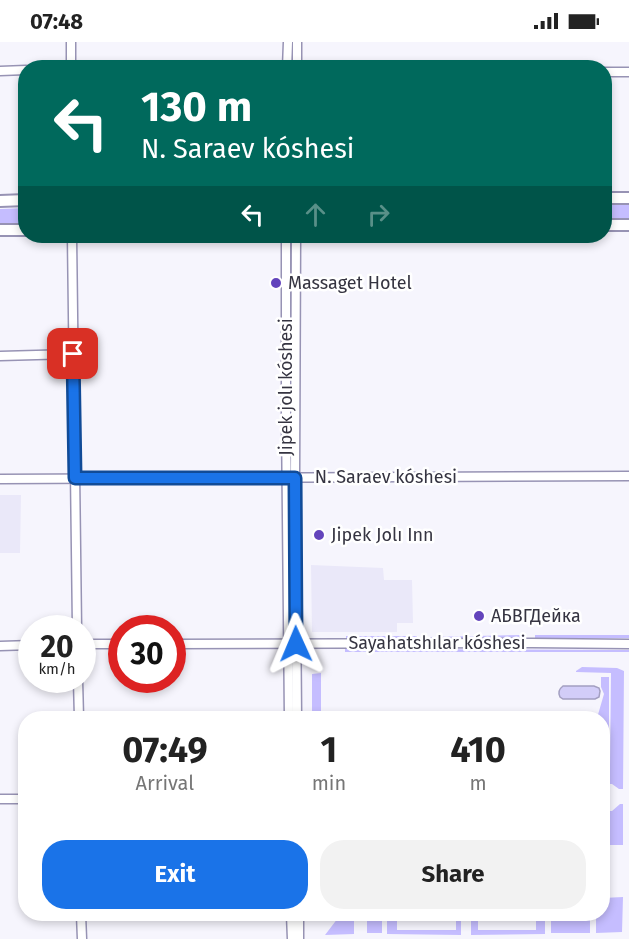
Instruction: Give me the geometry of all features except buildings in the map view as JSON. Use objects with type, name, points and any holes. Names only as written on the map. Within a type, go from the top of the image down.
[{"type":"street","points":[[71,42],[71,60]]},
{"type":"street","points":[[288,42],[288,60]]},
{"type":"street","points":[[297,42],[297,60]]},
{"type":"street","points":[[0,71],[18,70]]},
{"type":"street","points":[[612,72],[629,72]]},
{"type":"street","points":[[612,198],[629,198]]},
{"type":"street","points":[[0,201],[18,200]]},
{"type":"street","points":[[612,225],[629,225]]},
{"type":"street","points":[[0,230],[18,230]]},
{"type":"street","points":[[72,243],[77,615]]},
{"type":"street","name":"Jipek jolı kóshesi","points":[[286,243],[291,478],[292,644],[289,711]]},
{"type":"street","name":"Jipek jolı kóshesi","points":[[291,478],[296,243]]},
{"type":"street","points":[[0,356],[73,354]]},
{"type":"street","name":"N. Saraev kóshesi","points":[[0,479],[629,476]]},
{"type":"street","name":"Sayahatshılar kóshesi","points":[[186,644],[629,644]]},
{"type":"street","name":"Jipek jolı kóshesi","points":[[292,644],[297,711]]},
{"type":"street","points":[[0,646],[18,645]]},
{"type":"street","points":[[78,693],[79,711]]},
{"type":"street","points":[[0,800],[18,799]]},
{"type":"street","points":[[81,921],[82,939]]},
{"type":"street","points":[[291,921],[292,939]]},
{"type":"street","points":[[299,921],[299,939]]},
{"type":"shaded area","points":[[629,202],[629,220],[612,220],[612,203]]},
{"type":"shaded area","points":[[18,208],[18,225],[0,225],[0,209]]},
{"type":"shaded area","points":[[0,495],[21,495],[20,553],[0,553]]},
{"type":"shaded area","points":[[311,565],[383,568],[384,580],[412,580],[413,623],[397,623],[397,632],[312,632]]},
{"type":"shaded area","points":[[526,635],[526,639],[429,639],[429,637]]},
{"type":"shaded area","points":[[535,635],[629,635],[629,638],[535,639]]},
{"type":"shaded area","points":[[346,636],[417,636],[417,639],[346,639]]},
{"type":"shaded area","points":[[345,649],[629,650],[629,652],[345,652]]},
{"type":"shaded area","points":[[582,667],[617,668],[624,671],[623,789],[610,784],[611,673],[576,671]]},
{"type":"shaded area","points":[[321,673],[321,711],[312,711],[312,674]]},
{"type":"shaded area","points":[[601,677],[609,677],[609,711],[599,711],[604,694]]},
{"type":"shaded area","points":[[563,686],[594,686],[599,688],[599,697],[563,699],[559,693]]},
{"type":"shaded area","points":[[623,804],[623,845],[610,845],[610,811]]},
{"type":"shaded area","points":[[623,897],[622,932],[596,933],[596,921],[610,921],[610,898]]},
{"type":"shaded area","points":[[336,921],[354,921],[354,934],[325,935]]},
{"type":"shaded area","points":[[367,921],[382,921],[382,933],[367,933]]},
{"type":"shaded area","points":[[387,921],[397,921],[397,930],[456,930],[456,921],[461,921],[461,935],[387,934]]},
{"type":"shaded area","points":[[471,921],[478,921],[478,930],[536,930],[536,921],[545,921],[545,934],[471,935]]},
{"type":"shaded area","points":[[551,921],[590,921],[590,933],[551,933]]},
{"type":"place","name":"Massaget Hotel","points":[[276,283]]},
{"type":"place","name":"Jipek Jolı Inn","points":[[319,535]]},
{"type":"place","name":"АБВГДейка","points":[[479,616]]},
{"type":"route","points":[[73,354],[75,478],[295,478],[296,644]]}]
